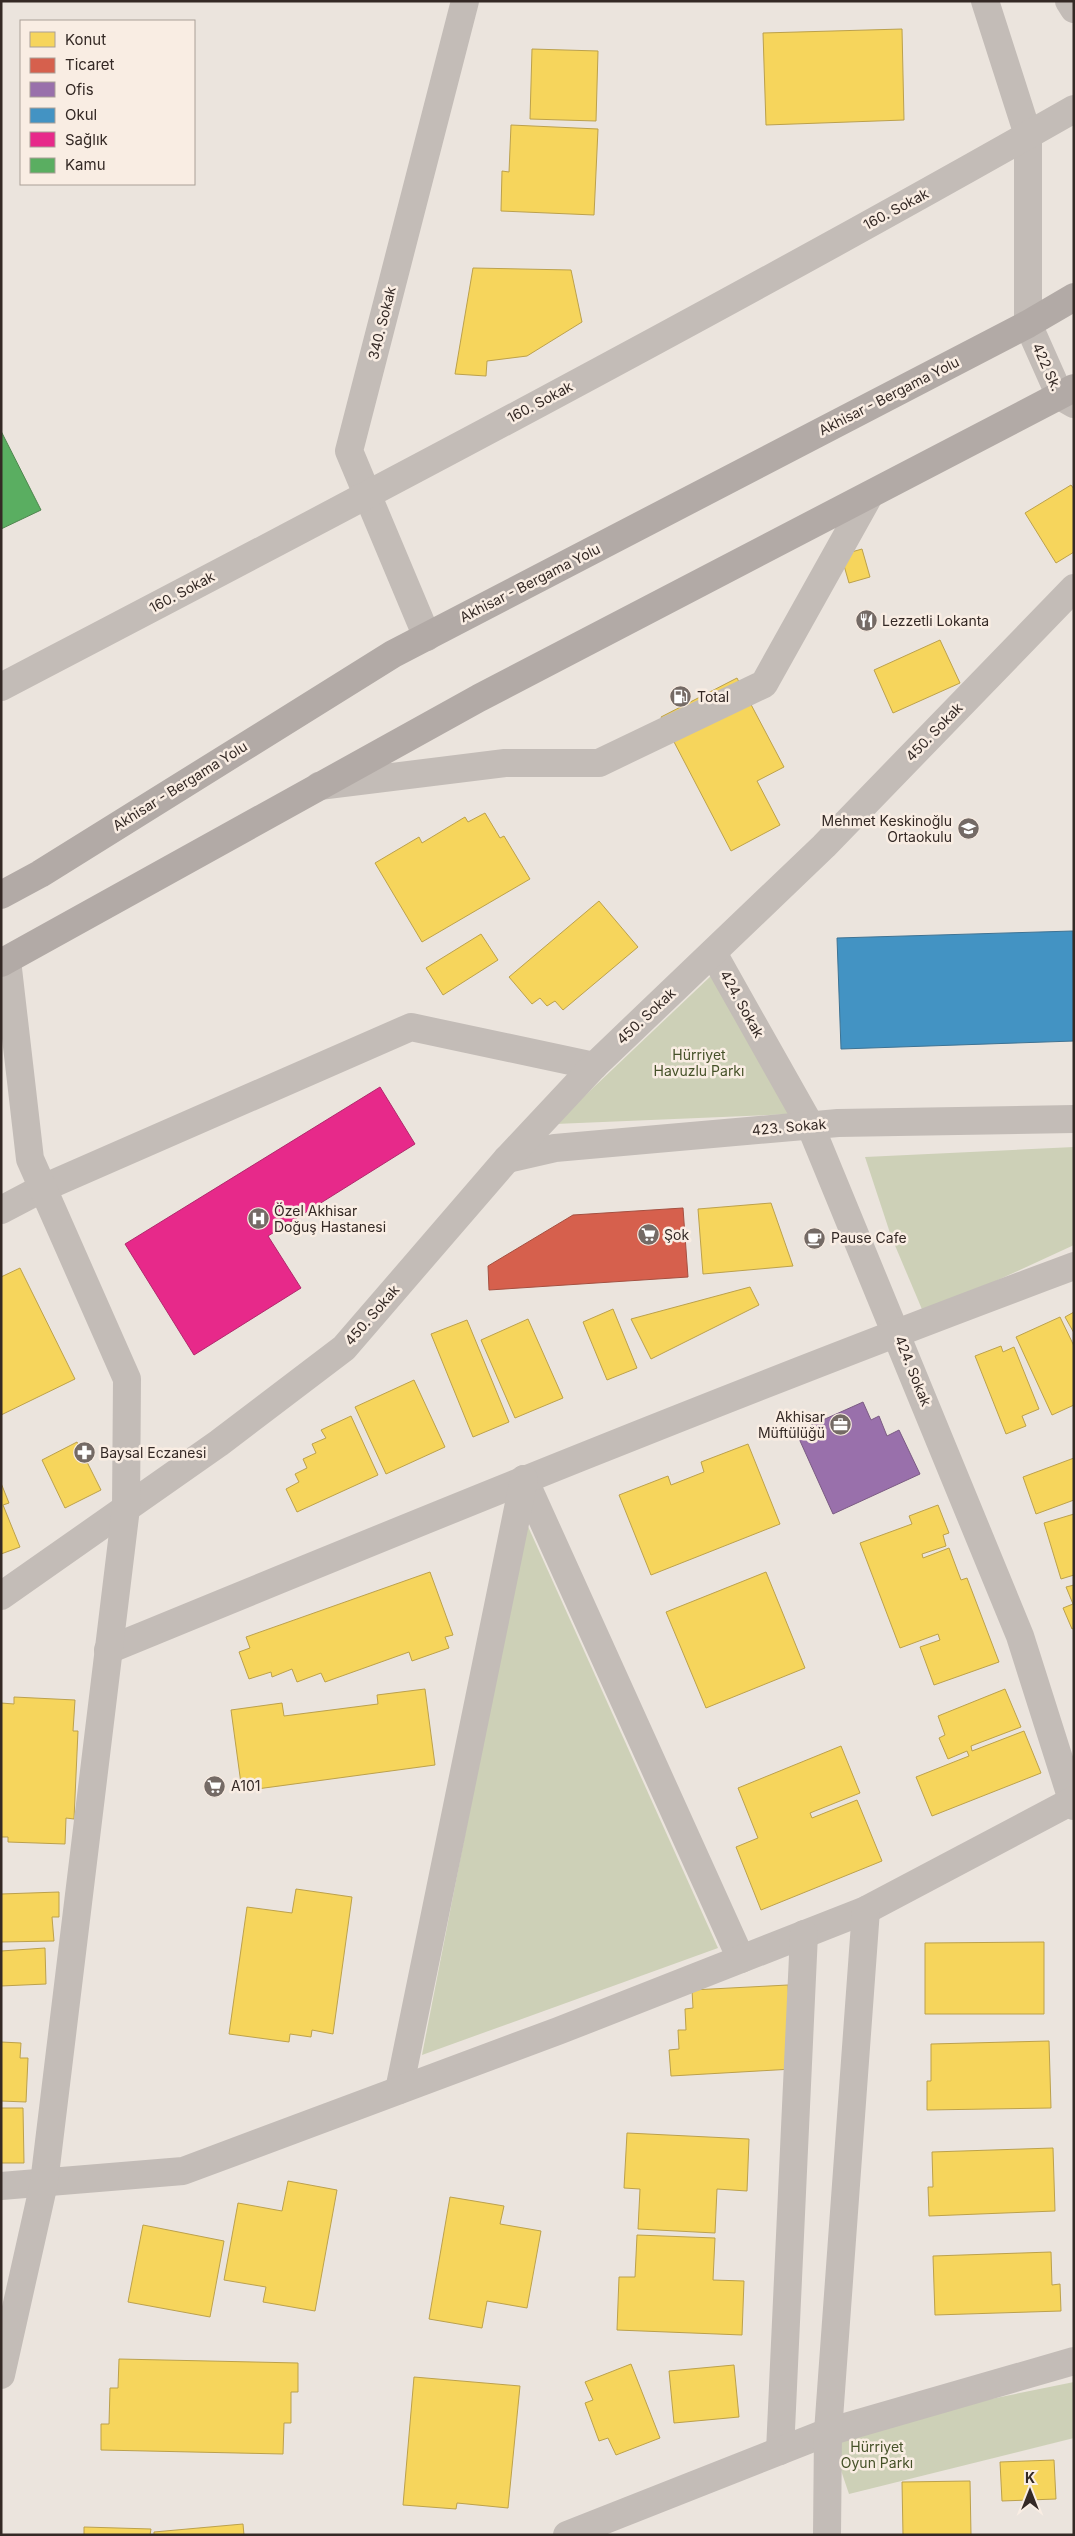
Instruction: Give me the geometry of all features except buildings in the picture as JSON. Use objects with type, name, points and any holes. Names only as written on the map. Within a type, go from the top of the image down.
[{"type":"main road","name":"Akhisar - Bergama Yolu","points":[[1,895],[40,874],[393,654],[1028,324],[1074,297]]},
{"type":"main road","points":[[4,961],[479,698],[869,496],[1069,396]]},
{"type":"street","name":"340. Sokak","points":[[427,636],[349,451],[465,1]]},
{"type":"street","points":[[985,1],[1028,135],[1028,324]]},
{"type":"street","points":[[1069,1],[1074,9]]},
{"type":"street","name":"160. Sokak","points":[[1,687],[367,496],[958,175],[1074,109]]},
{"type":"street","name":"422 Sk.","points":[[1028,324],[1069,396]]},
{"type":"street","points":[[319,786],[505,763],[599,763],[764,684],[869,496]]},
{"type":"street","name":"450. Sokak","points":[[1,1596],[219,1443],[344,1348],[507,1159],[594,1066],[824,846],[1074,588]]},
{"type":"street","name":"424. Sokak","points":[[713,953],[810,1125],[898,1333],[1020,1636],[1073,1803]]},
{"type":"street","points":[[1,2375],[44,2183],[126,1508],[127,1379],[30,1159],[4,961]]},
{"type":"street","points":[[1,1210],[43,1188],[411,1028],[594,1066]]},
{"type":"street","name":"423. Sokak","points":[[507,1159],[555,1148],[838,1123],[1074,1119]]},
{"type":"street","points":[[108,1650],[524,1479],[1074,1266]]},
{"type":"street","points":[[524,1479],[742,1959]]},
{"type":"street","points":[[399,2090],[524,1479]]},
{"type":"street","points":[[1,2186],[183,2171],[742,1959],[866,1910],[1073,1803]]},
{"type":"street","points":[[827,2535],[828,2432],[866,1910]]},
{"type":"street","points":[[780,2451],[804,1934]]},
{"type":"street","points":[[567,2535],[828,2432],[1074,2361]]},
{"type":"green space","name":"Hürriyet Havuzlu Parkı","points":[[713,974],[793,1114],[555,1124]]},
{"type":"green space","points":[[1074,1147],[1074,1245],[924,1314],[891,1236],[865,1157]]},
{"type":"green space","points":[[526,1522],[718,1948],[422,2055]]},
{"type":"green space","name":"Hürriyet Oyun Parkı","points":[[1074,2382],[1074,2438],[849,2494],[828,2432]]},
{"type":"place","name":"Lezzetli Lokanta","points":[[866,621]]},
{"type":"place","name":"Total","points":[[681,697]]},
{"type":"place","name":"Mehmet Keskinoğlu Ortaokulu","points":[[968,829]]},
{"type":"place","name":"Özel Akhisar Doğuş Hastanesi","points":[[258,1219]]},
{"type":"place","name":"Şok","points":[[648,1235]]},
{"type":"place","name":"Pause Cafe","points":[[815,1238]]},
{"type":"place","name":"Akhisar Müftülüğü","points":[[841,1425]]},
{"type":"place","name":"Baysal Eczanesi","points":[[84,1453]]},
{"type":"place","name":"A101","points":[[215,1786]]}]
